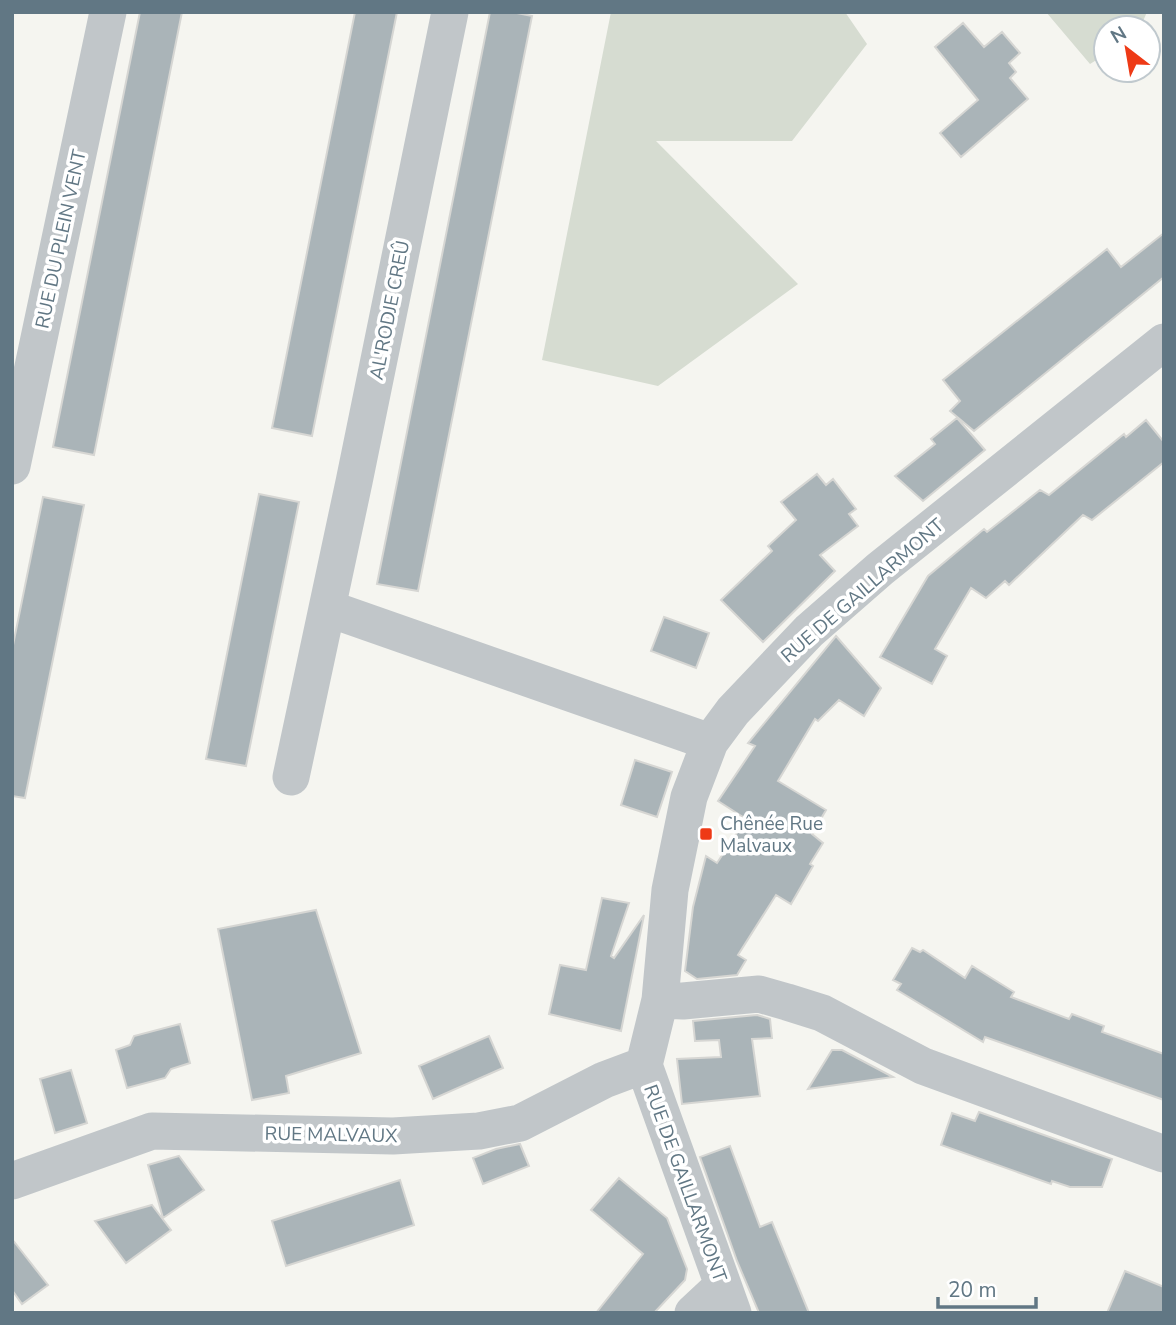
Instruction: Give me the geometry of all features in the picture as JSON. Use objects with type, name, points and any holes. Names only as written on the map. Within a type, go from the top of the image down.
[{"type":"street","name":"RUE DU PLEIN VENT","points":[[12,466],[108,12]]},
{"type":"street","name":"AL'RODJE CREÛ","points":[[291,777],[450,12]]},
{"type":"street","name":"RUE DE GAILLARMONT","points":[[728,1299],[644,1065],[660,1000],[670,890],[689,797],[710,742],[733,711],[809,631],[880,569],[1164,342]]},
{"type":"street","points":[[327,608],[710,742]]},
{"type":"street","points":[[660,1000],[683,1001],[759,994],[786,1002],[822,1013],[923,1066],[1164,1154]]},
{"type":"street","name":"RUE MALVAUX","points":[[12,1181],[152,1131],[393,1136],[479,1131],[520,1123],[604,1080],[644,1065]]},
{"type":"street","points":[[693,1313],[728,1299]]},
{"type":"shaded area","points":[[611,12],[845,12],[867,44],[792,141],[656,141],[798,284],[658,386],[542,360]]},
{"type":"shaded area","points":[[1046,12],[1147,12],[1092,14],[1090,64]]},
{"type":"building","points":[[140,12],[182,12],[94,455],[53,447]]},
{"type":"building","points":[[355,12],[397,12],[312,436],[272,428]]},
{"type":"building","points":[[490,12],[532,16],[418,591],[377,584]]},
{"type":"building","points":[[963,23],[984,47],[1002,32],[1020,53],[1009,63],[1016,72],[1010,78],[1028,99],[961,157],[940,133],[978,100],[935,47]]},
{"type":"building","points":[[1164,233],[1164,277],[974,431],[950,411],[960,401],[943,380],[1107,249],[1121,267]]},
{"type":"building","points":[[957,418],[985,450],[923,501],[895,476],[935,444],[931,439]]},
{"type":"building","points":[[1146,420],[1164,442],[1164,462],[1092,520],[1083,515],[1009,585],[1005,581],[986,598],[971,588],[935,649],[947,656],[932,684],[880,657],[928,576],[984,529],[987,532],[1040,490],[1049,495],[1124,434],[1126,437]]},
{"type":"building","points":[[817,474],[826,485],[833,479],[856,509],[849,514],[858,526],[820,555],[835,571],[763,642],[721,600],[772,551],[768,546],[796,520],[781,502]]},
{"type":"building","points":[[259,494],[299,502],[246,766],[206,759]]},
{"type":"building","points":[[43,497],[84,505],[25,798],[12,796],[12,650]]},
{"type":"building","points":[[664,617],[709,633],[696,668],[651,651]]},
{"type":"building","points":[[836,636],[881,688],[864,716],[839,700],[818,721],[815,719],[778,781],[826,810],[812,834],[823,843],[791,904],[776,895],[738,955],[746,960],[737,975],[697,979],[685,971],[693,907],[706,856],[717,863],[746,819],[718,801],[755,746],[748,743]]},
{"type":"building","points":[[635,760],[672,772],[657,817],[621,805]]},
{"type":"building","points":[[602,898],[629,903],[611,956],[614,958],[644,915],[621,1031],[549,1014],[560,965],[586,970]]},
{"type":"building","points":[[316,910],[361,1053],[286,1076],[289,1093],[252,1100],[218,929]]},
{"type":"building","points":[[912,948],[920,952],[923,950],[965,978],[972,966],[1014,992],[1011,997],[1069,1019],[1072,1014],[1104,1026],[1102,1032],[1164,1054],[1164,1100],[985,1037],[983,1042],[897,990],[901,984],[893,980]]},
{"type":"building","points":[[757,1015],[770,1019],[772,1038],[752,1039],[760,1096],[682,1104],[677,1059],[721,1057],[719,1040],[695,1041],[693,1021]]},
{"type":"building","points":[[180,1024],[190,1063],[171,1069],[165,1078],[127,1088],[116,1050],[130,1045],[134,1036]]},
{"type":"building","points":[[489,1036],[503,1068],[433,1099],[419,1066]]},
{"type":"building","points":[[832,1050],[842,1050],[893,1077],[808,1089]]},
{"type":"building","points":[[71,1070],[87,1123],[55,1133],[40,1079]]},
{"type":"building","points":[[979,1112],[1112,1159],[1102,1187],[1070,1187],[1052,1181],[1051,1184],[941,1145],[952,1113],[975,1121]]},
{"type":"building","points":[[520,1144],[529,1166],[483,1184],[473,1158]]},
{"type":"building","points":[[730,1146],[760,1227],[772,1222],[809,1313],[759,1313],[737,1261],[700,1157]]},
{"type":"building","points":[[179,1156],[204,1190],[163,1218],[148,1165]]},
{"type":"building","points":[[619,1178],[667,1218],[687,1269],[685,1280],[654,1313],[596,1313],[643,1254],[591,1210]]},
{"type":"building","points":[[400,1180],[414,1225],[286,1266],[272,1221]]},
{"type":"building","points":[[152,1205],[171,1230],[126,1263],[95,1221]]},
{"type":"building","points":[[12,1239],[48,1285],[22,1304],[12,1290]]},
{"type":"building","points":[[1125,1271],[1164,1287],[1164,1313],[1107,1313]]},
{"type":"place","name":"Chênée Rue Malvaux","points":[[706,834]]}]
